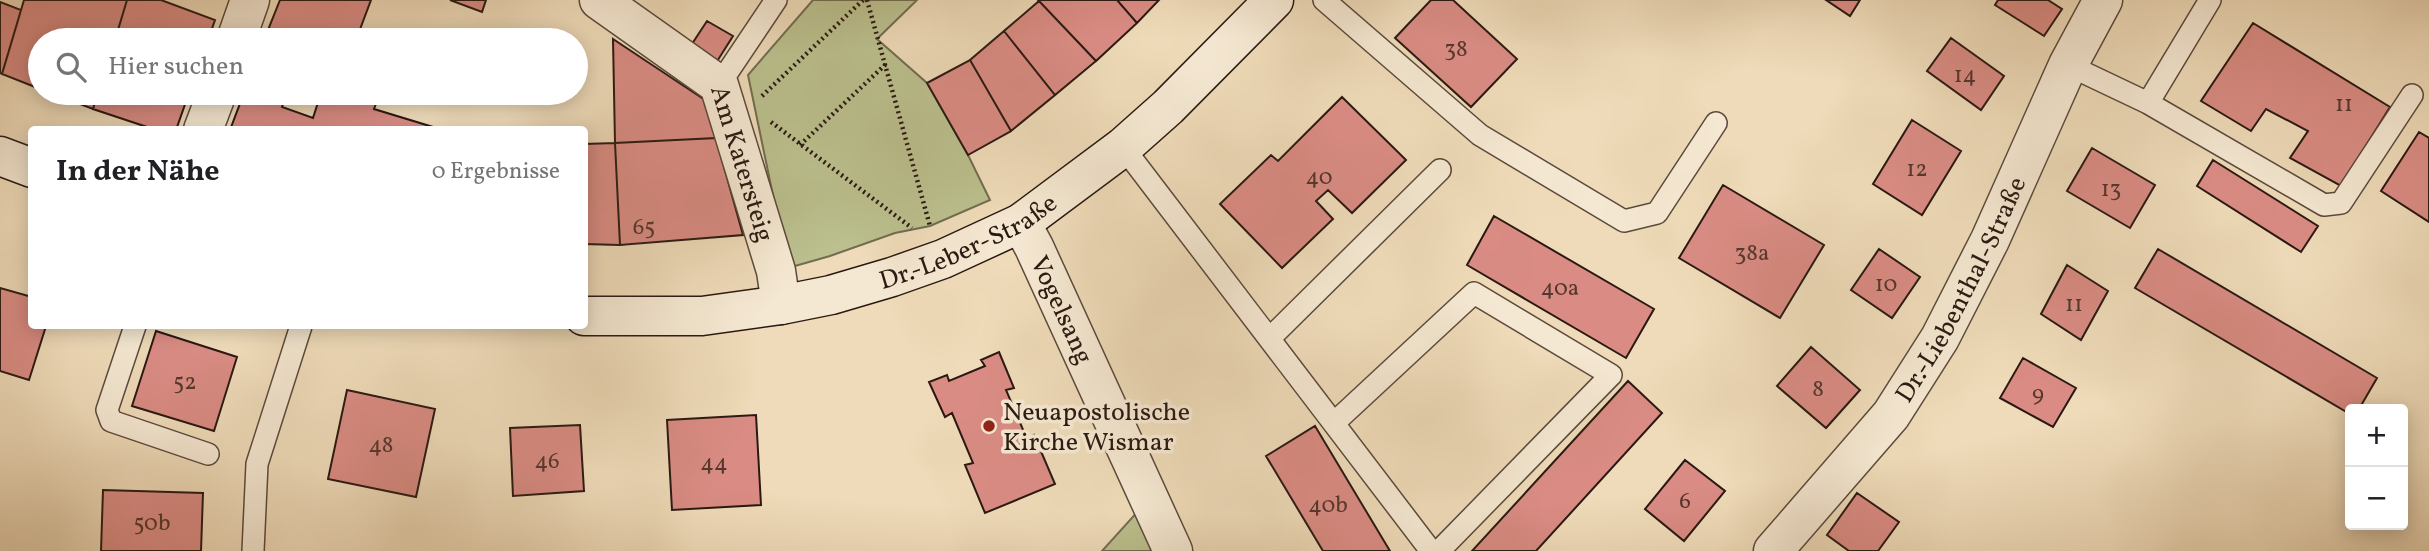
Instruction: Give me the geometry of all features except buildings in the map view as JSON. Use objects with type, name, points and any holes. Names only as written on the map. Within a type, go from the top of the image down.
[{"type":"street","name":"Am Katersteig","points":[[599,0],[719,85],[776,271],[781,305]]},
{"type":"street","name":"Dr.-Leber-Straße","points":[[588,316],[702,316],[781,305],[880,281],[943,259],[1021,223],[1123,147],[1168,107],[1274,0]]},
{"type":"street","name":"Dr.-Liebenthal-Straße","points":[[1773,551],[1891,415],[1940,338],[1990,240],[2068,65],[2103,0]]},
{"type":"street","points":[[205,126],[213,105]]},
{"type":"street","points":[[0,156],[28,166]]},
{"type":"street","name":"Vogelsang","points":[[1021,223],[1173,551]]},
{"type":"lane","points":[[719,85],[775,0]]},
{"type":"lane","points":[[1324,0],[1480,135],[1624,222],[1657,213],[1716,123]]},
{"type":"lane","points":[[2148,103],[2210,0]]},
{"type":"lane","points":[[2068,65],[2148,103],[2324,205],[2341,203],[2412,95]]},
{"type":"lane","points":[[1123,147],[1431,551]]},
{"type":"lane","points":[[1270,338],[1440,170]]},
{"type":"lane","points":[[1334,423],[1474,293],[1611,375],[1439,551]]},
{"type":"lane","points":[[134,329],[107,410],[111,421],[208,454]]},
{"type":"lane","points":[[253,551],[257,464],[300,329]]},
{"type":"path","points":[[751,107],[865,0],[886,63],[930,226],[943,259]]},
{"type":"path","points":[[800,145],[886,63]]},
{"type":"path","points":[[719,85],[914,230],[943,259]]},
{"type":"green space","points":[[813,0],[917,0],[877,39],[927,83],[990,200],[930,226],[895,233],[788,268],[748,75]]},
{"type":"green space","points":[[1150,498],[1173,551],[1102,551]]},
{"type":"place","name":"Neuapostolische Kirche Wismar","points":[[989,426]]}]
